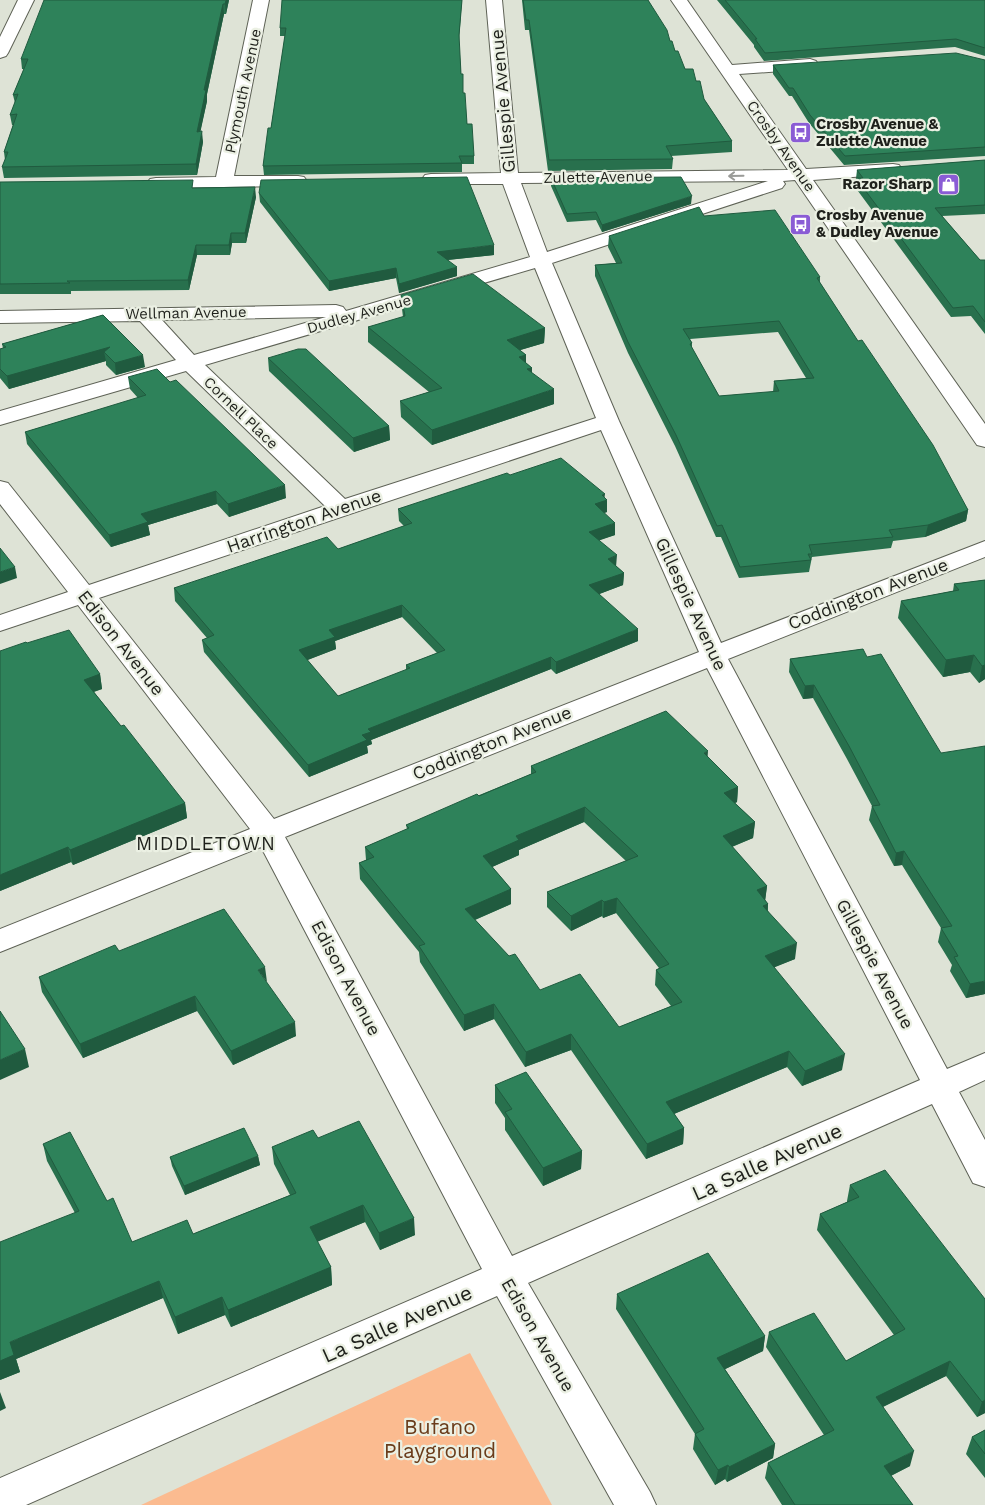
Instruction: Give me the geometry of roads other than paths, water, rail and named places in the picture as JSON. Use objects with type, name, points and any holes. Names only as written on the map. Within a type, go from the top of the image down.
[{"type":"street","points":[[0,53],[26,0]]},
{"type":"street","name":"Plymouth Avenue","points":[[224,182],[262,0]]},
{"type":"street","name":"Gillespie Avenue","points":[[494,0],[510,178],[541,260],[608,421],[713,655],[985,1173]]},
{"type":"street","name":"Crosby Avenue","points":[[679,0],[985,440]]},
{"type":"street","points":[[727,70],[822,63]]},
{"type":"street","name":"Zulette Avenue","points":[[414,179],[802,175],[909,168]]},
{"type":"street","name":"Dudley Avenue","points":[[0,418],[541,260],[802,175]]},
{"type":"street","points":[[136,183],[314,180]]},
{"type":"street","name":"Wellman Avenue","points":[[0,317],[373,310]]},
{"type":"street","name":"Cornell Place","points":[[145,314],[189,362],[341,508]]},
{"type":"street","name":"Harrington Avenue","points":[[0,624],[341,508],[608,421]]},
{"type":"street","name":"Edison Avenue","points":[[0,488],[268,832],[505,1277],[636,1505]]},
{"type":"street","name":"Coddington Avenue","points":[[0,941],[268,832],[985,548]]},
{"type":"street","name":"La Salle Avenue","points":[[0,1497],[985,1066]]},
{"type":"place","name":"Crosby Avenue & Zulette Avenue","points":[[800,133]]},
{"type":"place","name":"Razor Sharp","points":[[948,184]]},
{"type":"place","name":"Crosby Avenue & Dudley Avenue","points":[[800,224]]},
{"type":"district","name":"MIDDLETOWN","points":[[206,843]]},
{"type":"park label","name":"Bufano Playground","points":[[440,1439]]}]
